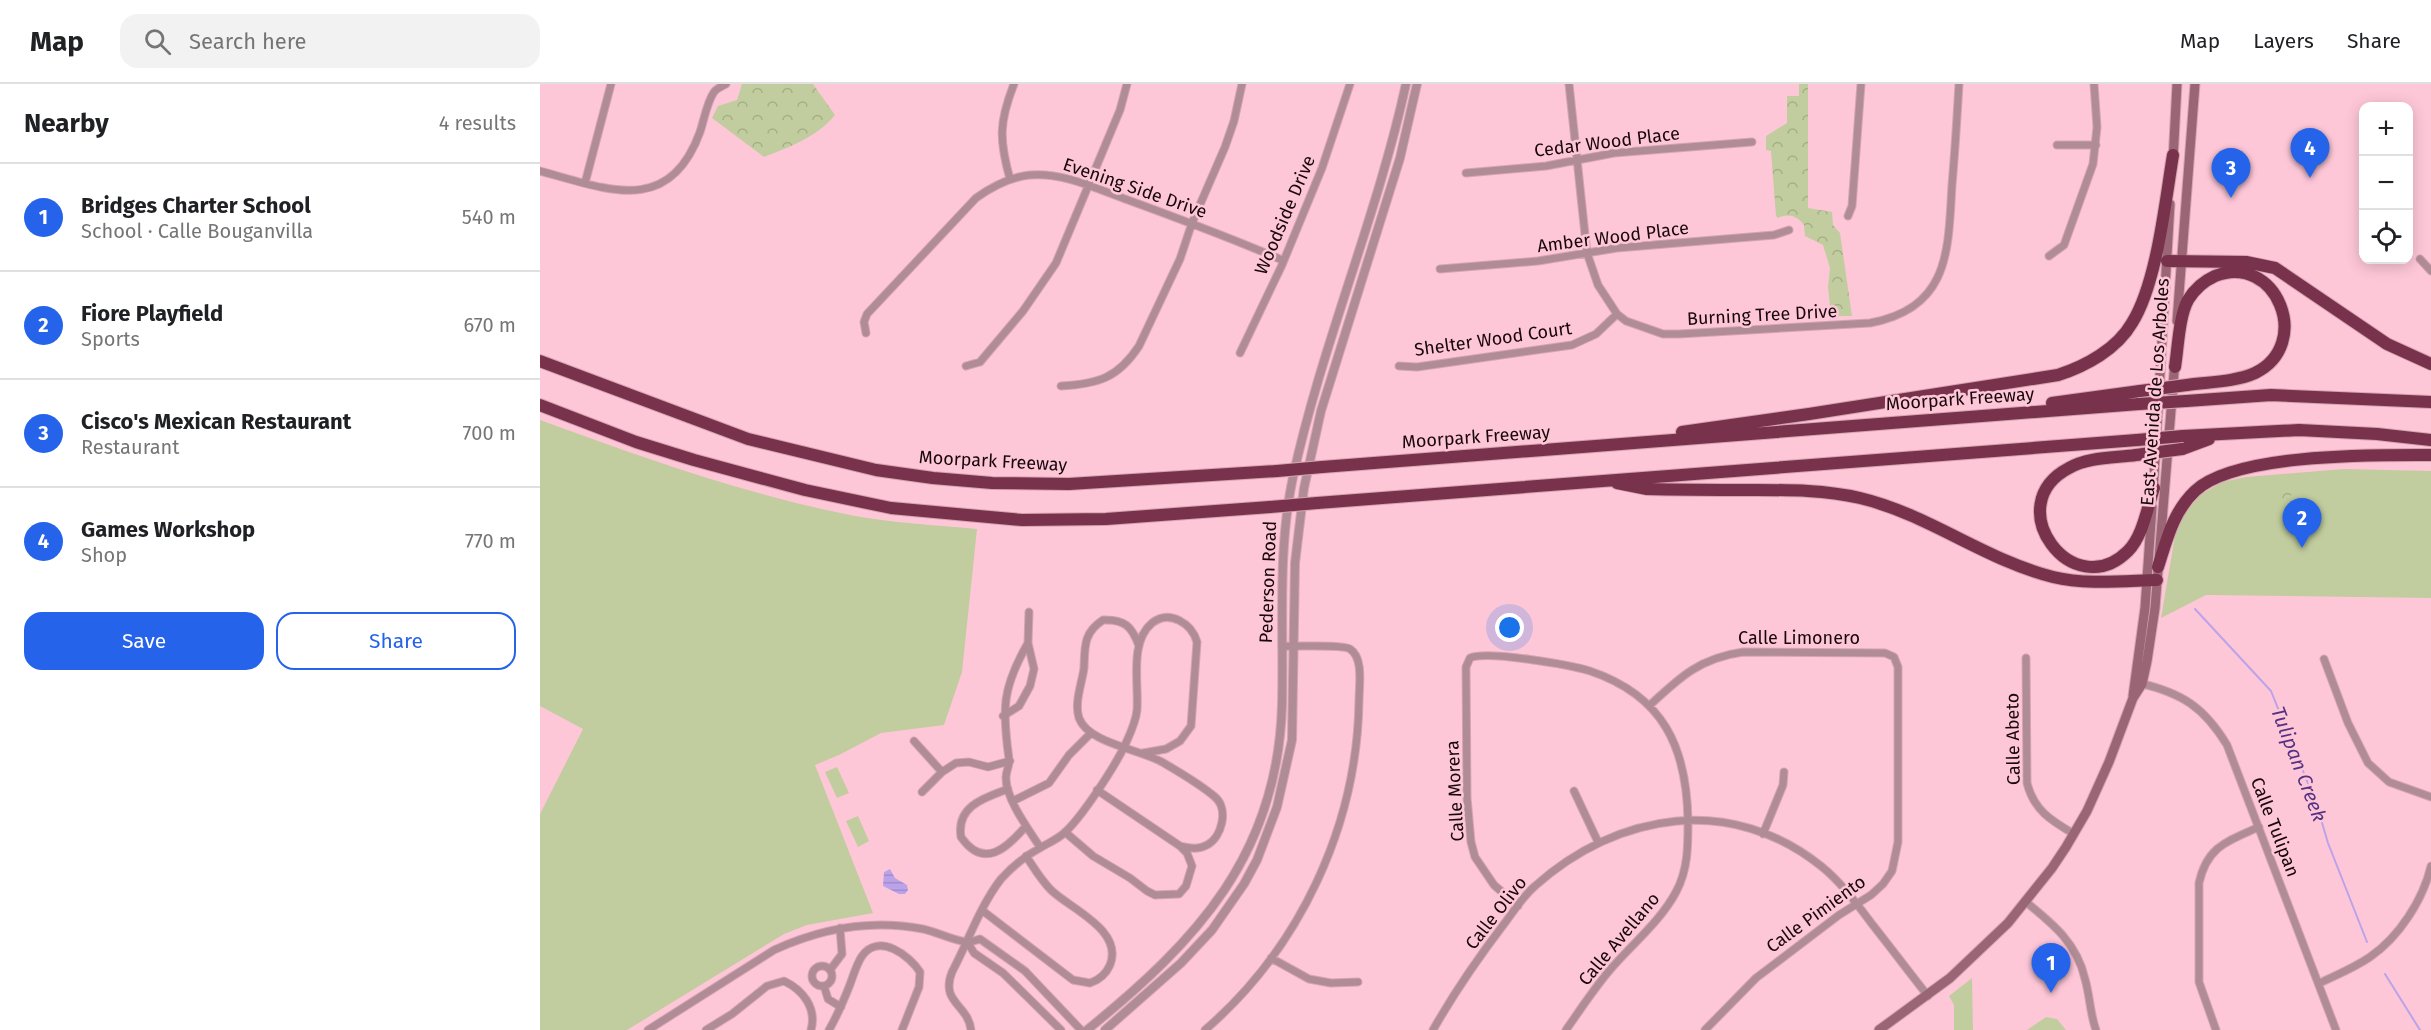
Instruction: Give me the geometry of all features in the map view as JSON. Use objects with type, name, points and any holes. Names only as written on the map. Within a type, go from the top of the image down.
[{"type":"highway","points":[[1548,450],[1868,405],[2058,375],[2073,370],[2087,363],[2117,341],[2136,316],[2152,273],[2173,155]]},
{"type":"highway","points":[[2167,261],[2246,262],[2275,268],[2387,344],[2431,364]]},
{"type":"highway","points":[[1951,418],[2251,374],[2273,358],[2282,343],[2285,324],[2283,309],[2275,294],[2261,280],[2241,273],[2224,273],[2201,284],[2185,306],[2175,367]]},
{"type":"highway","points":[[540,351],[568,372]]},
{"type":"highway","name":"Moorpark Freeway","points":[[540,361],[748,439],[876,470],[992,483],[1069,484],[1277,471],[2271,395],[2431,402]]},
{"type":"highway","points":[[540,405],[636,442],[805,490],[891,508],[1022,520],[1106,519],[2137,440],[2183,443]]},
{"type":"highway","points":[[2154,488],[2134,544],[2117,560],[2096,566],[2076,564],[2060,555],[2047,540],[2041,525],[2041,505],[2045,493],[2055,477],[2077,464],[2136,455],[2216,436],[2299,430],[2377,434],[2431,440]]},
{"type":"highway","points":[[1601,480],[1647,489],[1829,492],[1861,498],[1895,509],[2029,570],[2052,577],[2084,581],[2154,576],[2173,520],[2183,504],[2197,489],[2213,479],[2239,470],[2314,458],[2431,455]]},
{"type":"main road","name":"East Avenida de Los Arboles","points":[[2154,576],[2154,488],[2177,84]]},
{"type":"main road","name":"East Avenida de Los Arboles","points":[[1879,1030],[1928,996],[1986,945],[2026,902],[2052,868],[2087,811],[2113,754],[2138,683],[2141,638],[2154,576],[2175,367],[2194,84]]},
{"type":"street","points":[[585,183],[609,84]]},
{"type":"street","points":[[540,171],[615,190],[632,191],[652,187],[670,178],[683,166],[693,152],[714,92],[726,84]]},
{"type":"street","points":[[1010,179],[1000,136],[1005,106],[1014,84]]},
{"type":"street","points":[[966,366],[980,362],[1042,285],[1066,244],[1120,110],[1127,84]]},
{"type":"street","points":[[1061,386],[1087,385],[1098,382],[1115,373],[1130,359],[1138,346],[1180,259],[1192,223],[1226,147],[1242,84]]},
{"type":"street","name":"Woodside Drive","points":[[1240,354],[1323,168],[1350,84]]},
{"type":"street","name":"Pederson Road","points":[[1087,1030],[1186,941],[1218,902],[1243,860],[1264,809],[1278,755],[1282,705],[1285,534],[1290,491],[1308,416],[1388,160],[1406,84]]},
{"type":"street","name":"Pederson Road","points":[[1105,1030],[1198,946],[1228,909],[1257,860],[1277,807],[1288,765],[1294,715],[1296,543],[1314,436],[1400,159],[1417,84]]},
{"type":"street","name":"Burning Tree Drive","points":[[1569,84],[1587,253],[1598,285],[1617,314],[1644,329],[1663,334],[1870,324],[1892,318],[1913,306],[1936,282],[1948,250],[1959,84]]},
{"type":"street","points":[[1848,216],[1852,206],[1861,84]]},
{"type":"street","points":[[2049,256],[2064,245],[2072,229],[2093,164],[2096,145],[2094,84]]},
{"type":"street","name":"Cedar Wood Place","points":[[1466,173],[1546,166],[1614,153],[1752,142]]},
{"type":"street","points":[[2056,145],[2096,145]]},
{"type":"street","name":"Evening Side Drive","points":[[866,333],[864,322],[867,314],[976,198],[1010,179],[1029,175],[1048,175],[1088,186],[1192,223],[1282,260]]},
{"type":"street","name":"Amber Wood Place","points":[[1440,269],[1538,261],[1617,248],[1774,235],[1789,230]]},
{"type":"street","points":[[2420,259],[2431,271]]},
{"type":"street","name":"Shelter Wood Court","points":[[1399,366],[1417,367],[1572,345],[1596,334],[1617,314]]},
{"type":"street","points":[[1003,716],[1019,706],[1030,686],[1034,669],[1028,643],[1029,612]]},
{"type":"street","points":[[971,1030],[968,1019],[951,998],[950,977],[991,893],[1002,878],[1026,856],[1065,832],[1097,790],[1125,746],[1137,712],[1136,675],[1139,646],[1150,624],[1156,620],[1178,619],[1190,627],[1195,634],[1198,652],[1191,726],[1180,741],[1166,749],[1143,753]]},
{"type":"street","points":[[1139,646],[1129,626],[1121,621],[1103,620],[1088,633],[1084,645],[1078,714],[1084,726],[1091,733],[1163,763],[1218,799],[1222,809],[1222,824],[1217,837],[1208,845],[1199,848],[1180,846]]},
{"type":"street","points":[[1028,643],[1010,680],[1003,716],[1005,743],[1010,761],[1006,777],[1013,801],[1040,847]]},
{"type":"street","points":[[1205,1030],[1271,958],[1297,917],[1323,868],[1347,801],[1357,744],[1359,665],[1356,654],[1349,648],[1339,645],[1282,646]]},
{"type":"street","name":"Calle Limonero","points":[[1649,706],[1682,675],[1704,662],[1723,655],[1743,652],[1875,653],[1890,654],[1894,657]]},
{"type":"street","name":"Calle Avellano","points":[[1470,658],[1482,655],[1496,656],[1582,669],[1622,684],[1649,706],[1669,733],[1678,750],[1684,771],[1688,820],[1683,879],[1668,906],[1608,972],[1566,1030]]},
{"type":"street","name":"Calle Pimiento","points":[[1705,1030],[1756,978],[1811,935],[1883,884],[1892,871],[1898,842],[1899,674],[1894,657]]},
{"type":"street","name":"Calle Morera","points":[[1470,658],[1466,667],[1468,813],[1471,842],[1475,857],[1494,885],[1518,906]]},
{"type":"street","name":"Calle Abeto","points":[[2026,658],[2027,783],[2030,795],[2039,811],[2050,821],[2074,834]]},
{"type":"street","points":[[2324,659],[2348,723],[2368,763],[2389,782],[2431,797]]},
{"type":"street","name":"Calle Tulipan","points":[[2138,683],[2179,695],[2194,705],[2215,725],[2227,745],[2320,983],[2336,1030]]},
{"type":"street","points":[[1013,801],[1049,783],[1068,755],[1091,733]]},
{"type":"street","points":[[914,741],[942,772]]},
{"type":"street","points":[[922,792],[942,772],[956,763],[969,762],[995,767],[1010,761]]},
{"type":"street","points":[[1763,834],[1783,785],[1784,772]]},
{"type":"street","points":[[1008,789],[971,806],[962,818],[962,837],[972,850],[981,854],[994,853],[1012,842],[1026,826]]},
{"type":"street","points":[[1065,832],[1093,856],[1155,895],[1179,894],[1186,886],[1192,866],[1187,853],[1097,790]]},
{"type":"street","points":[[1574,791],[1598,842]]},
{"type":"street","name":"Calle Olivo","points":[[1433,1030],[1470,971],[1518,906],[1533,887],[1552,871],[1598,842],[1642,825],[1688,820],[1727,823],[1763,834],[1820,864],[1857,904],[1928,996]]},
{"type":"street","points":[[2216,1030],[2199,982],[2199,883],[2213,852],[2223,843],[2259,827]]},
{"type":"street","points":[[982,911],[1073,980],[1090,983],[1104,974],[1112,954],[1111,947],[1102,932],[1088,916],[1050,889],[1026,856]]},
{"type":"street","points":[[2320,983],[2369,958],[2390,939],[2421,895],[2431,866]]},
{"type":"street","points":[[2026,902],[2059,929],[2078,958],[2085,978],[2096,1030]]},
{"type":"street","points":[[648,1030],[774,950],[795,940],[840,928],[889,924],[925,929],[968,943],[980,939],[1025,970],[1081,1030]]},
{"type":"street","points":[[830,970],[842,954],[840,928]]},
{"type":"street","points":[[968,943],[974,953],[1003,973],[1061,1030]]},
{"type":"street","points":[[829,1030],[842,1007],[862,957],[867,951],[886,947],[900,951],[911,960],[921,977],[915,1001],[902,1030]]},
{"type":"street","points":[[1271,958],[1309,979],[1331,983],[1358,982]]},
{"type":"street","points":[[823,966],[830,970],[832,978],[829,984],[819,986],[814,982],[812,976],[816,968],[823,966]]},
{"type":"street","points":[[706,1030],[732,1014],[776,981],[784,981],[802,992],[812,1011],[811,1030]]},
{"type":"street","points":[[802,992],[814,982]]},
{"type":"street","points":[[824,986],[828,999],[842,1007]]},
{"type":"street","points":[[1213,1023],[1219,1030]]},
{"type":"green space","points":[[742,84],[813,84],[835,115],[811,135],[764,157],[712,118],[718,106],[737,100]]},
{"type":"green space","points":[[1799,84],[1808,84],[1808,208],[1832,212],[1833,225],[1840,233],[1852,316],[1831,316],[1828,287],[1830,268],[1823,245],[1805,236],[1804,225],[1799,219],[1776,216],[1771,151],[1766,150],[1766,136],[1787,123],[1787,96],[1799,96]]},
{"type":"green space","points":[[540,420],[693,474],[810,506],[882,520],[977,529],[962,672],[944,725],[881,733],[815,765],[873,913],[807,925],[784,934],[627,1030],[540,1030],[540,814],[583,729],[540,706]]},
{"type":"green space","points":[[2344,469],[2431,471],[2431,598],[2206,595],[2161,618],[2175,536],[2184,515],[2200,495],[2222,482],[2246,477]]},
{"type":"green space","points":[[2296,484],[2297,494],[2274,500],[2274,487]]},
{"type":"green space","points":[[837,767],[849,793],[837,798],[825,772]]},
{"type":"green space","points":[[858,816],[869,841],[858,847],[846,821]]},
{"type":"green space","points":[[1972,978],[1973,1030],[1954,1030],[1954,1005],[1949,996]]},
{"type":"green space","points":[[2046,1017],[2057,1019],[2066,1030],[2027,1030]]},
{"type":"shaded area","points":[[890,869],[895,878],[907,885],[908,890],[905,894],[899,894],[883,886],[884,872]]},
{"type":"waterway","name":"Tulipan Creek","points":[[2195,609],[2271,691],[2317,806],[2328,843],[2367,942]]},
{"type":"waterway","name":"Tulipan Creek","points":[[2385,974],[2420,1030]]},
{"type":"place","name":"Games Workshop","points":[[2310,178]]},
{"type":"place","name":"Cisco's Mexican Restaurant","points":[[2231,198]]},
{"type":"place","name":"Fiore Playfield","points":[[2302,548]]},
{"type":"place","name":"Bridges Charter School","points":[[2051,993]]}]
